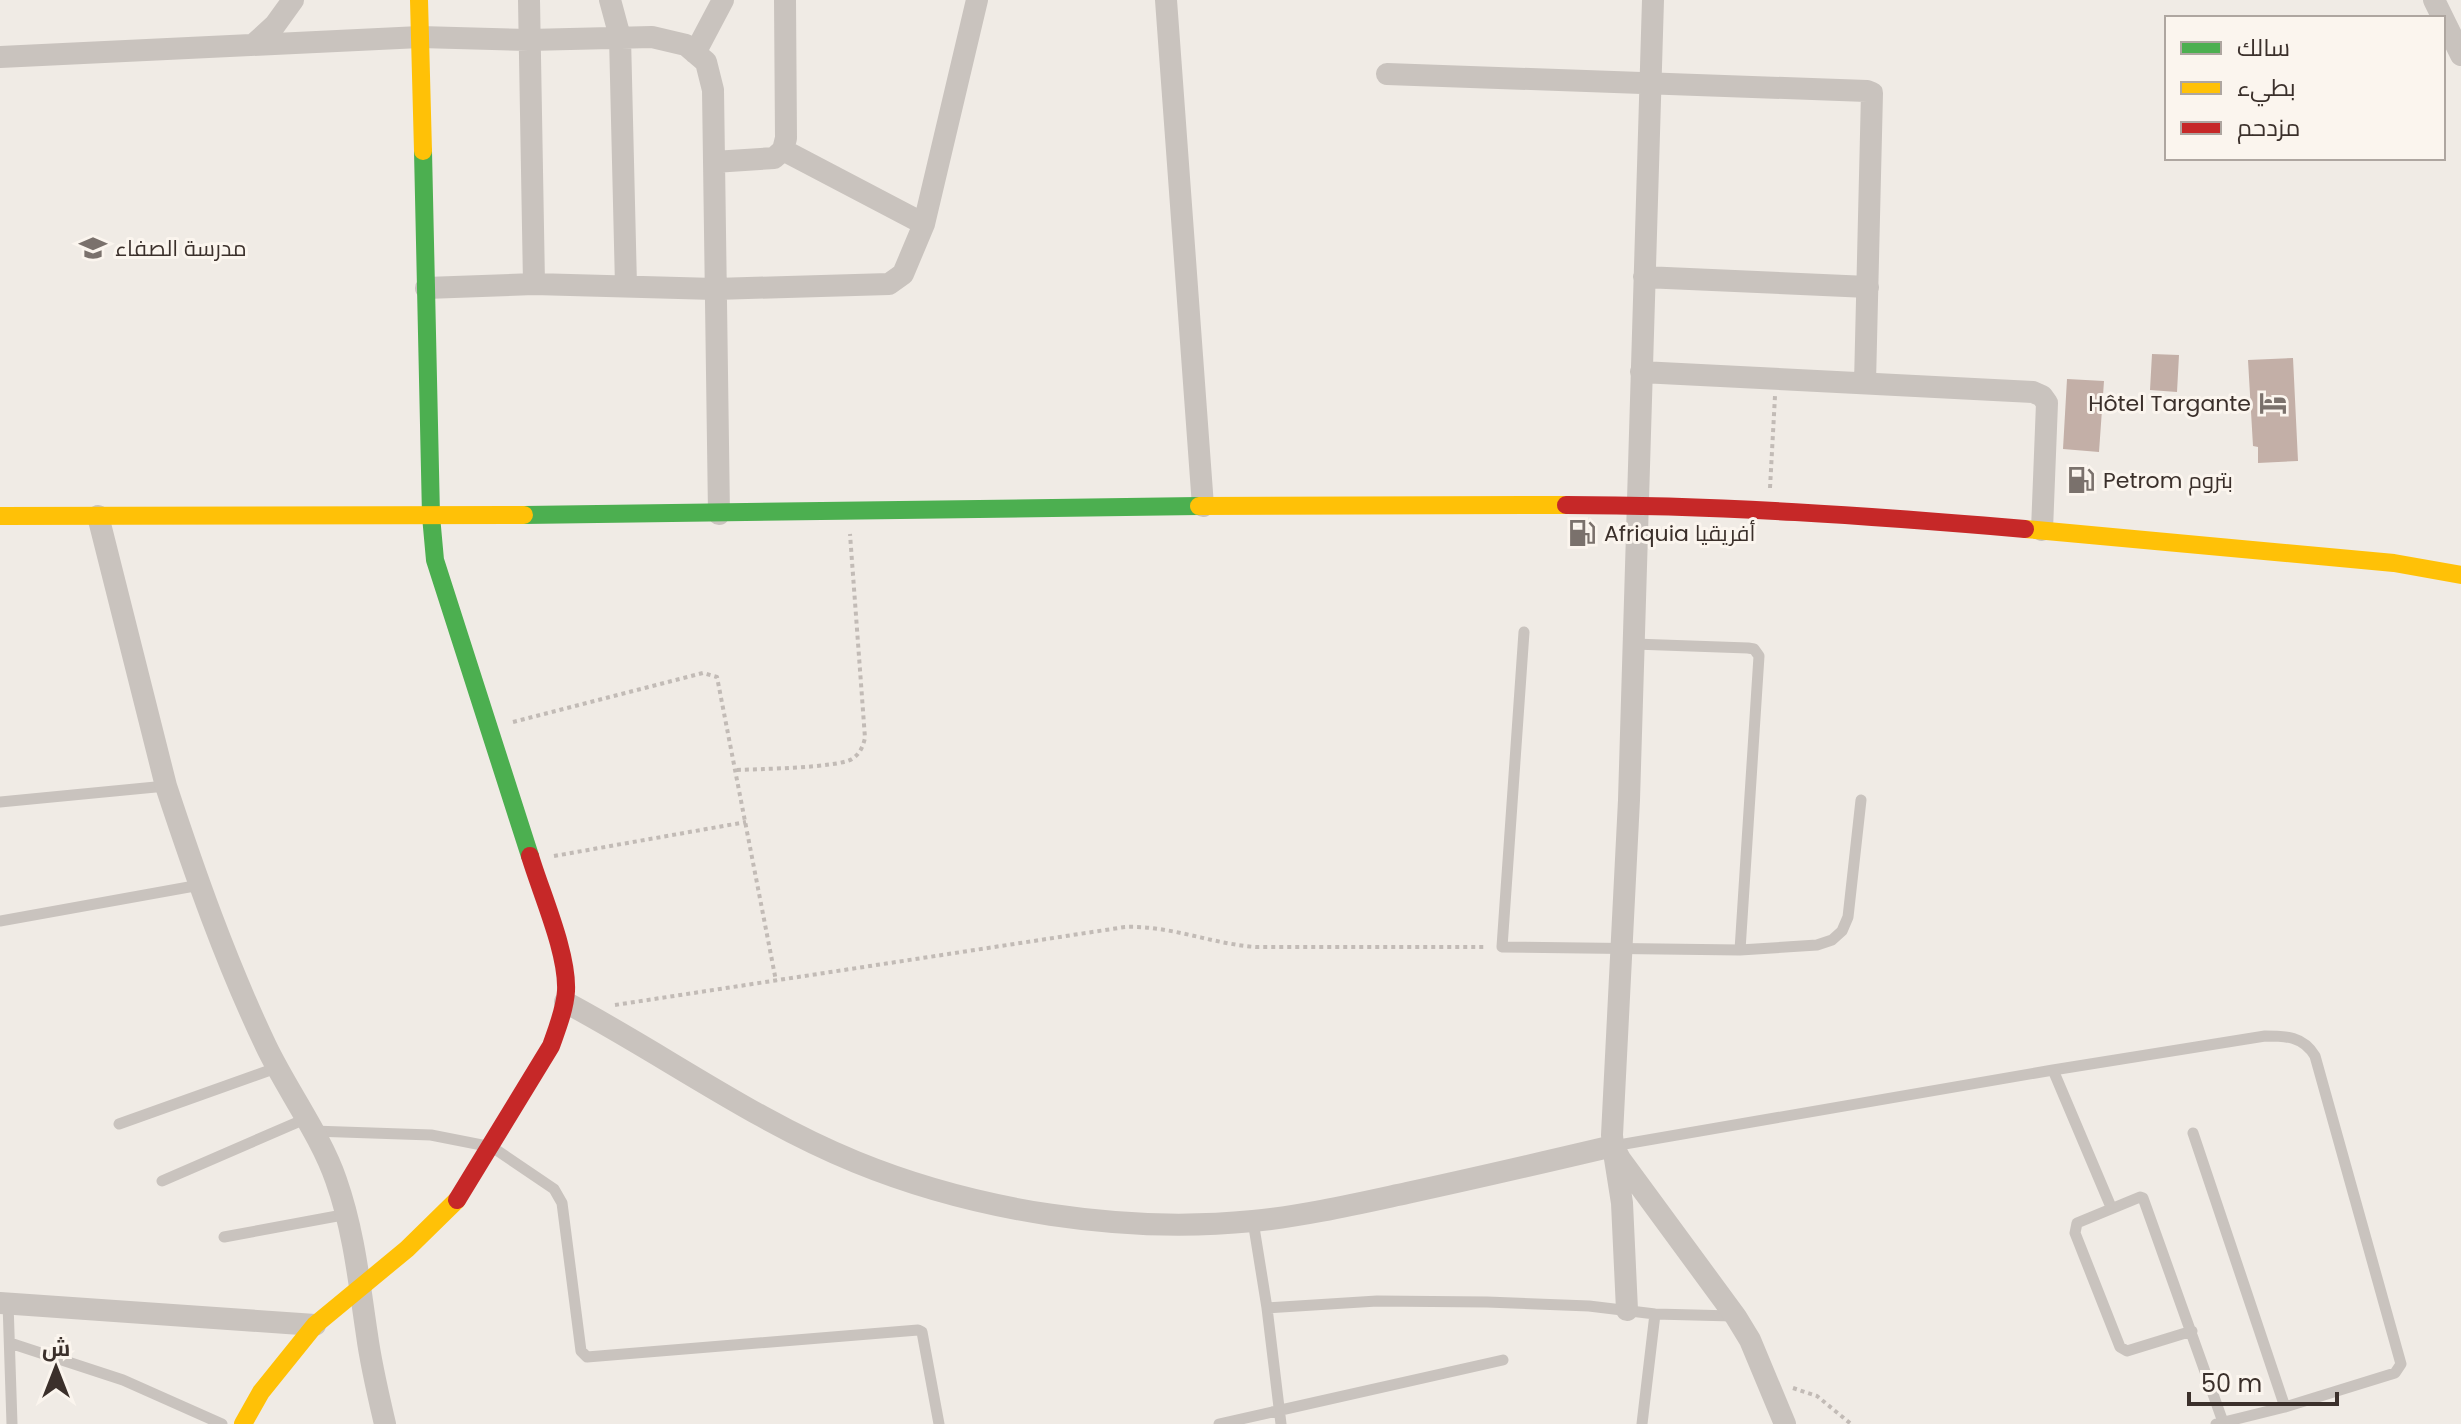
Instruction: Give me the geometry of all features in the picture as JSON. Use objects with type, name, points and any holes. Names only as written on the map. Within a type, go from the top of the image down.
[{"type":"main road","points":[[243,1424],[261,1392],[315,1325],[407,1249],[454,1204],[492,1147],[573,1006],[532,860],[439,579],[432,540],[419,0]]},
{"type":"main road","points":[[0,516],[431,516],[1203,506],[1637,505],[1768,510],[2042,530],[2394,563],[2461,575]]},
{"type":"main road","points":[[2394,563],[2461,562]]},
{"type":"street","points":[[253,45],[275,25],[293,0]]},
{"type":"street","points":[[529,0],[534,284]]},
{"type":"street","points":[[610,0],[620,37],[626,286]]},
{"type":"street","points":[[695,53],[723,0]]},
{"type":"street","points":[[714,162],[774,158],[783,150],[786,138],[785,0]]},
{"type":"street","points":[[426,288],[534,284],[715,289],[889,284],[903,274],[924,224],[977,0]]},
{"type":"street","points":[[1166,0],[1203,506]]},
{"type":"street","points":[[1627,1310],[1622,1203],[1611,1122],[1622,950],[1634,644],[1653,0]]},
{"type":"street","points":[[2445,22],[2461,55]]},
{"type":"street","points":[[0,57],[420,37],[529,40],[652,37],[686,45],[706,62],[713,90],[719,514]]},
{"type":"street","points":[[1387,74],[1872,93],[1865,383]]},
{"type":"street","points":[[783,150],[924,224]]},
{"type":"street","points":[[1644,277],[1868,287]]},
{"type":"street","points":[[1641,372],[2033,392],[2042,396],[2047,403],[2042,530]]},
{"type":"street","points":[[98,516],[166,786],[200,885],[241,993],[276,1068],[335,1176],[348,1214],[367,1338],[385,1424]]},
{"type":"street","points":[[573,1006],[791,1133],[855,1162],[914,1183],[998,1205],[1075,1217],[1161,1225],[1253,1221],[1339,1208],[1613,1146]]},
{"type":"street","points":[[1613,1146],[1651,1204],[1736,1317],[1750,1340],[1785,1424]]},
{"type":"street","points":[[4,1303],[315,1325]]},
{"type":"lane","points":[[1524,632],[1502,947],[1740,950],[1817,945],[1832,940],[1842,931],[1848,917],[1861,800]]},
{"type":"lane","points":[[1634,644],[1748,648],[1754,649],[1759,656],[1740,950]]},
{"type":"lane","points":[[0,802],[166,786]]},
{"type":"lane","points":[[0,921],[200,885]]},
{"type":"lane","points":[[1613,1146],[2265,1036],[2297,1038],[2308,1045],[2315,1056],[2401,1364],[2395,1373],[2285,1407],[2220,1423],[2192,1331],[2143,1198],[2111,1207],[2077,1223],[2075,1227],[2120,1347],[2127,1351],[2192,1331]]},
{"type":"lane","points":[[119,1124],[276,1068]]},
{"type":"lane","points":[[2053,1070],[2111,1207]]},
{"type":"lane","points":[[162,1181],[308,1125],[431,1135],[492,1147],[554,1189],[560,1197],[581,1351],[587,1357],[918,1330],[922,1332],[939,1424]]},
{"type":"lane","points":[[2193,1133],[2285,1407]]},
{"type":"lane","points":[[224,1237],[348,1214]]},
{"type":"lane","points":[[1253,1221],[1281,1418]]},
{"type":"lane","points":[[1267,1308],[1393,1301],[1589,1306],[1655,1314],[1736,1317]]},
{"type":"lane","points":[[4,1303],[10,1343],[6,1362],[12,1424]]},
{"type":"lane","points":[[1642,1424],[1655,1314]]},
{"type":"lane","points":[[10,1343],[123,1380],[222,1424]]},
{"type":"lane","points":[[1219,1424],[1281,1418],[1503,1360]]},
{"type":"path","points":[[1768,510],[1776,378]]},
{"type":"path","points":[[737,770],[800,767],[850,760],[863,748],[865,738],[847,512]]},
{"type":"path","points":[[488,728],[703,673],[711,674],[720,682],[776,981]]},
{"type":"path","points":[[532,860],[747,822]]},
{"type":"path","points":[[573,1006],[776,981],[1138,927],[1256,947],[1502,947]]},
{"type":"path","points":[[1770,1385],[1809,1391],[1851,1424]]},
{"type":"building","points":[[2152,354],[2179,355],[2177,392],[2150,390]]},
{"type":"building","name":"Hôtel Targante","points":[[2293,358],[2298,461],[2258,463],[2258,447],[2253,446],[2248,360]]},
{"type":"building","points":[[2067,379],[2104,381],[2099,452],[2063,449]]},
{"type":"traffic: fast","points":[[423,151],[431,516],[435,560],[530,856]]},
{"type":"traffic: fast","points":[[524,515],[1199,506]]},
{"type":"traffic: slow","points":[[419,0],[423,151]]},
{"type":"traffic: slow","points":[[1199,506],[1566,505]]},
{"type":"traffic: slow","points":[[0,516],[524,515]]},
{"type":"traffic: slow","points":[[2025,529],[2394,563],[2461,575]]},
{"type":"traffic: slow","points":[[243,1424],[261,1392],[315,1325],[407,1249],[457,1200]]},
{"type":"traffic: jam","points":[[1566,505],[1796,512],[2025,529]]},
{"type":"traffic: jam","points":[[457,1200],[551,1046],[564,1005],[563,959],[530,856]]},
{"type":"place","name":"مدرسة الصفاء","points":[[93,248]]},
{"type":"place","name":"Hôtel Targante","points":[[2273,403]]},
{"type":"place","name":"Petrom بتروم","points":[[2081,480]]},
{"type":"place","name":"Afriquia أفريقيا","points":[[1582,533]]}]
